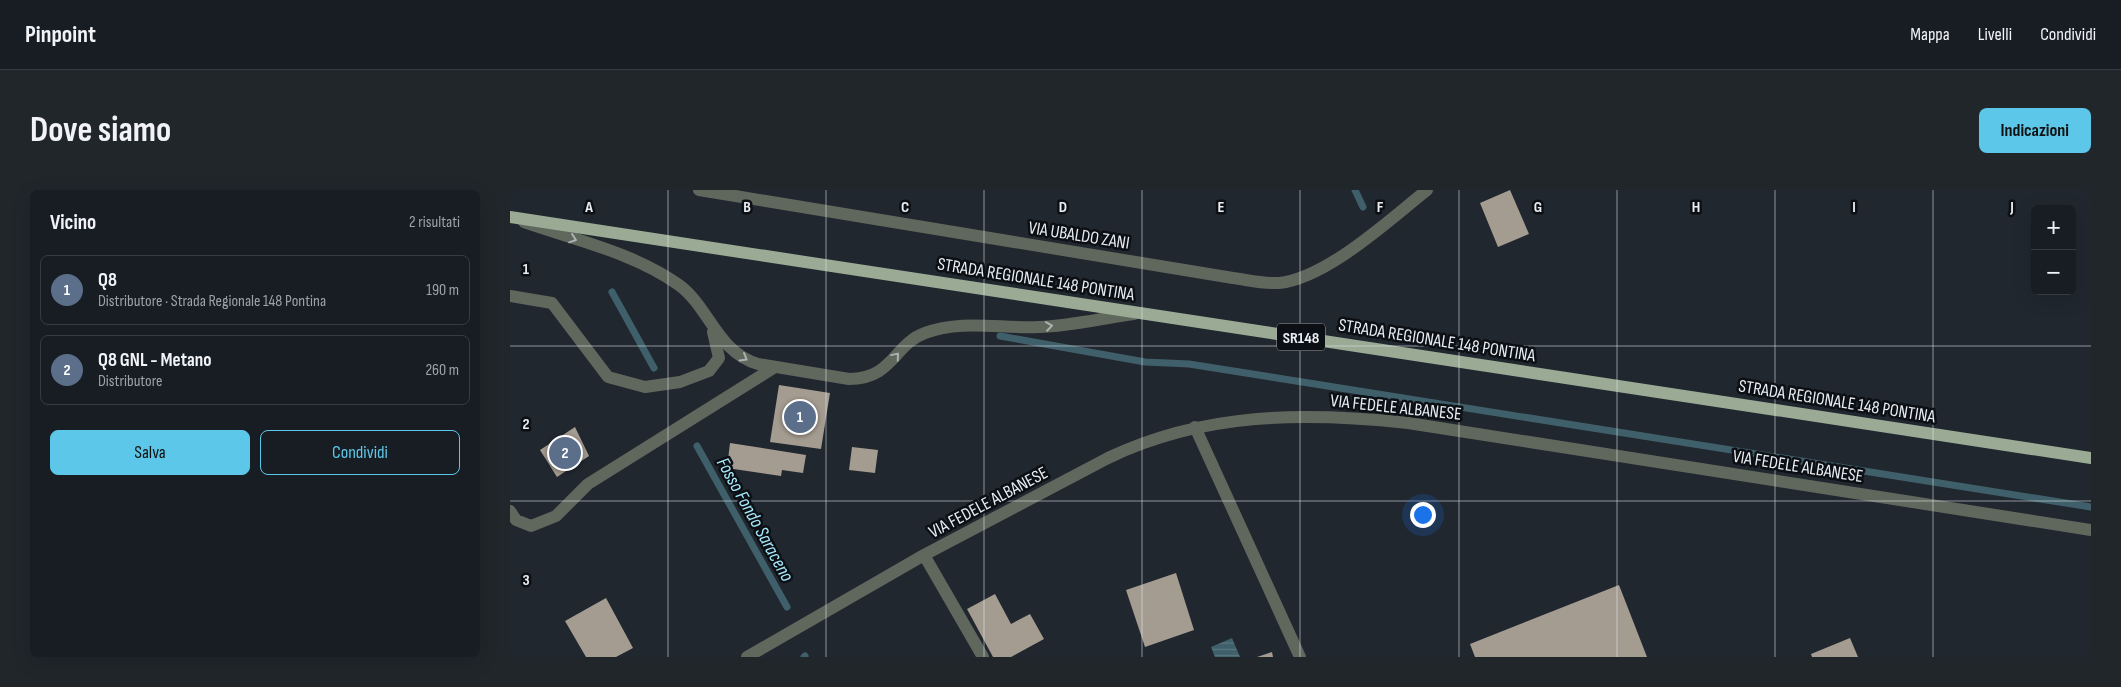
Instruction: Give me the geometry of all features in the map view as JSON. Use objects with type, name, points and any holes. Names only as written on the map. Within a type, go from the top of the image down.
[{"type":"main road","name":"STRADA REGIONALE 148 PONTINA","points":[[510,217],[2091,458]]},
{"type":"street","name":"VIA UBALDO ZANI","points":[[699,190],[1223,277],[1278,283],[1317,271],[1341,256],[1427,190]]},
{"type":"street","points":[[510,217],[633,259],[684,290],[699,306],[722,340],[740,356],[752,363],[775,367],[856,379],[881,370],[894,360],[911,341],[924,333],[938,329],[970,325],[1040,328],[1143,312]]},
{"type":"street","points":[[510,296],[552,302],[608,377],[645,387],[680,382],[709,371],[719,358],[711,324]]},
{"type":"street","points":[[510,510],[516,520],[531,526],[556,516],[588,484],[775,367]]},
{"type":"street","name":"VIA FEDELE ALBANESE","points":[[748,657],[924,555],[1125,450],[1195,427],[1240,420],[1290,416],[1408,423],[2091,530]]},
{"type":"street","points":[[1195,427],[1300,657]]},
{"type":"street","points":[[924,555],[984,657]]},
{"type":"water","points":[[1232,638],[1240,657],[1215,657],[1211,647]]},
{"type":"building","points":[[1510,190],[1529,234],[1498,247],[1480,203]]},
{"type":"building","points":[[779,385],[830,393],[821,449],[770,442]]},
{"type":"building","points":[[575,427],[589,456],[557,477],[540,450]]},
{"type":"building","points":[[730,443],[806,455],[803,473],[782,470],[781,476],[727,468]]},
{"type":"building","points":[[852,447],[878,450],[875,473],[849,470]]},
{"type":"building","points":[[1176,573],[1194,630],[1145,647],[1126,590]]},
{"type":"building","points":[[1619,585],[1647,657],[1475,657],[1470,644]]},
{"type":"building","points":[[995,594],[1011,624],[1030,614],[1044,639],[1011,657],[993,657],[967,609]]},
{"type":"building","points":[[606,598],[633,648],[616,657],[586,657],[565,621]]},
{"type":"building","points":[[1850,638],[1858,657],[1812,657],[1811,654]]},
{"type":"building","points":[[1272,652],[1273,657],[1257,657]]},
{"type":"waterway","points":[[1355,190],[1363,207]]},
{"type":"waterway","name":"Fosso Fondo Saraceno","points":[[612,292],[654,368]]},
{"type":"waterway","points":[[1000,336],[1145,362],[1189,364],[2091,507]]},
{"type":"waterway","name":"Fosso Fondo Saraceno","points":[[697,446],[787,607]]},
{"type":"place","name":"Q8","points":[[800,417]]},
{"type":"place","name":"Q8 GNL - Metano","points":[[565,453]]}]
